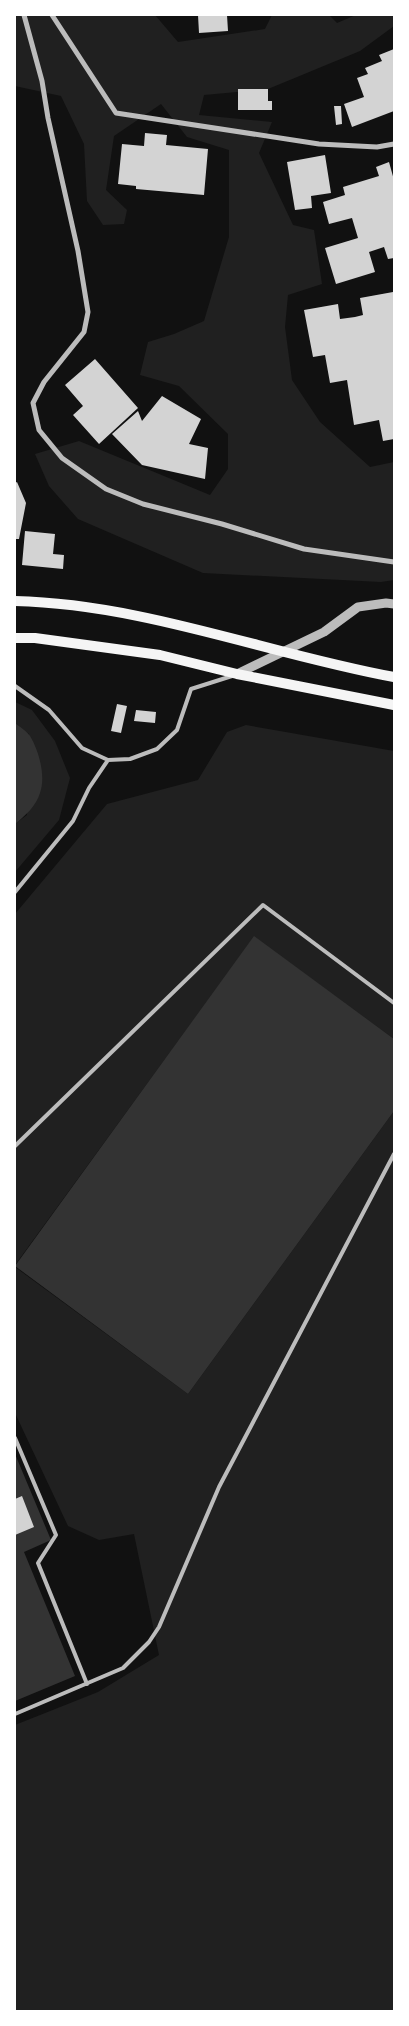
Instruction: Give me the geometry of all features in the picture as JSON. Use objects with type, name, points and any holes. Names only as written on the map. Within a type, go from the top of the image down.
[{"type":"main road","points":[[15,601],[82,606],[130,614],[282,652],[394,677]]},
{"type":"main road","points":[[15,638],[35,638],[160,655],[237,674],[394,705]]},
{"type":"street","points":[[24,15],[42,81],[48,118],[78,251],[88,312],[84,332],[44,382],[33,403],[39,430],[62,458],[98,484],[143,504],[222,524],[304,549],[394,562]]},
{"type":"street","points":[[52,15],[116,113],[319,144],[377,147],[394,144]]},
{"type":"street","points":[[237,674],[324,632],[358,607],[386,603],[394,604]]},
{"type":"lane","points":[[15,686],[49,710],[82,748],[108,760],[130,759],[157,750],[177,730],[191,689],[237,674]]},
{"type":"lane","points":[[15,892],[73,821],[88,788],[108,760]]},
{"type":"lane","points":[[15,1146],[263,905],[394,1003]]},
{"type":"lane","points":[[15,1714],[123,1668],[149,1642],[159,1627],[220,1487],[394,1154]]},
{"type":"lane","points":[[15,1438],[56,1535],[38,1563],[87,1684]]},
{"type":"shaded area","points":[[15,15],[155,15],[178,42],[265,29],[272,15],[329,15],[337,23],[356,15],[394,15],[394,26],[360,51],[268,89],[204,95],[199,115],[272,122],[259,153],[293,225],[314,230],[322,284],[288,295],[285,327],[292,380],[320,422],[370,467],[394,462],[394,580],[381,582],[203,573],[78,519],[49,486],[35,454],[79,441],[210,495],[228,469],[228,434],[179,386],[140,375],[148,342],[174,334],[204,321],[229,237],[229,150],[187,137],[161,104],[114,136],[106,190],[127,210],[124,224],[103,225],[87,201],[84,144],[61,96],[15,86]]},
{"type":"shaded area","points":[[15,702],[32,710],[55,741],[70,778],[59,820],[15,872],[15,824],[27,815],[29,734],[15,723]]},
{"type":"shaded area","points":[[15,723],[30,736],[39,756],[42,786],[36,802],[15,824]]},
{"type":"shaded area","points":[[246,725],[394,751],[394,1039],[254,937],[15,1265],[15,914],[107,804],[198,780],[227,732]]},
{"type":"shaded area","points":[[254,936],[394,1039],[394,1111],[188,1394],[15,1266]]},
{"type":"shaded area","points":[[394,1111],[394,2011],[15,2011],[15,1725],[98,1692],[159,1655],[134,1534],[99,1540],[68,1526],[15,1413],[15,1267],[188,1394]]},
{"type":"shaded area","points":[[15,1454],[51,1540],[24,1552],[75,1676],[15,1701]]},
{"type":"building","points":[[198,15],[227,15],[228,31],[199,33]]},
{"type":"building","points":[[394,49],[394,111],[352,127],[344,104],[364,97],[357,78],[368,74],[365,68],[382,61],[379,55]]},
{"type":"building","points":[[238,89],[268,89],[268,101],[272,101],[272,110],[238,110]]},
{"type":"building","points":[[334,106],[341,106],[342,124],[336,125]]},
{"type":"building","points":[[145,133],[167,135],[166,145],[208,149],[204,195],[136,189],[136,186],[118,184],[122,144],[144,146]]},
{"type":"building","points":[[325,155],[331,193],[311,196],[312,208],[295,210],[287,162]]},
{"type":"building","points":[[389,162],[394,180],[394,258],[388,259],[384,247],[369,252],[375,272],[336,284],[325,248],[358,238],[352,218],[329,224],[323,202],[345,195],[343,187],[379,176],[376,167]]},
{"type":"building","points":[[393,292],[394,439],[383,441],[379,420],[354,425],[347,380],[330,383],[325,355],[313,357],[304,310],[338,304],[340,319],[355,317],[363,315],[360,298]]},
{"type":"building","points":[[95,359],[138,408],[99,444],[73,415],[83,406],[65,385]]},
{"type":"building","points":[[162,396],[201,419],[189,444],[208,448],[205,479],[142,465],[112,434],[138,411],[142,421]]},
{"type":"building","points":[[17,482],[26,503],[19,539],[15,539],[15,483]]},
{"type":"building","points":[[25,531],[55,534],[53,554],[64,555],[63,569],[22,565]]},
{"type":"building","points":[[117,704],[127,706],[121,733],[111,731]]},
{"type":"building","points":[[136,710],[156,712],[155,723],[134,721]]},
{"type":"building","points":[[22,1496],[34,1527],[15,1535],[15,1499]]}]
